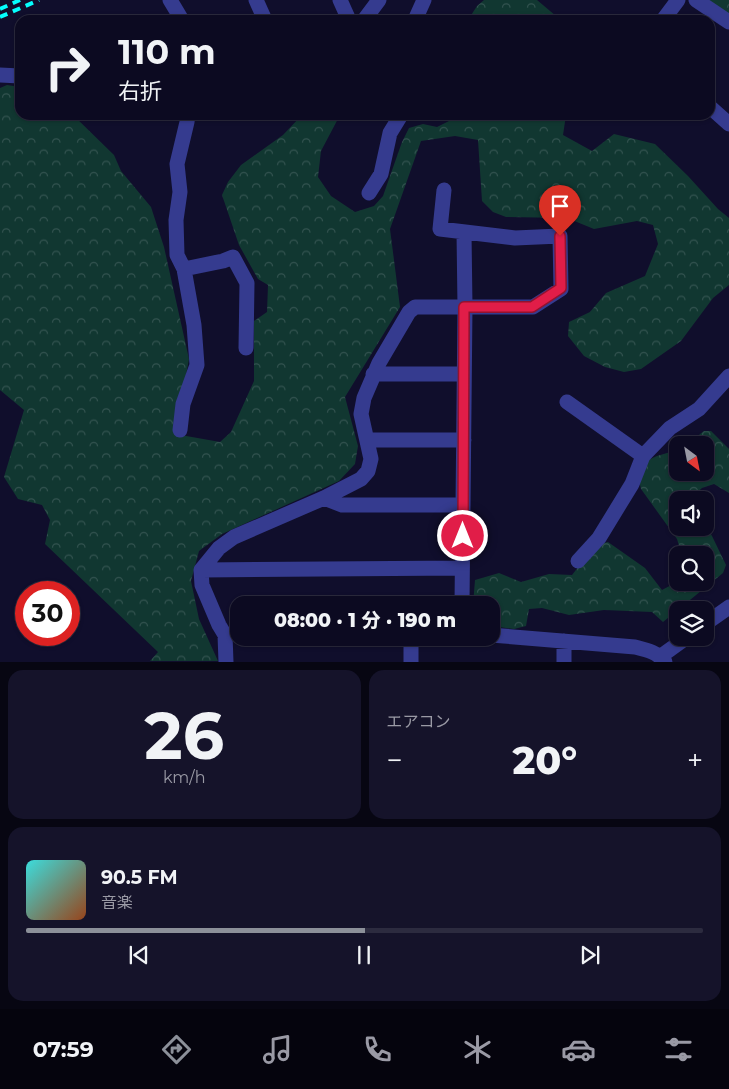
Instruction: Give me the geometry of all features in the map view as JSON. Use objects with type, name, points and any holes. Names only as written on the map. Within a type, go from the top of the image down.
[{"type":"street","points":[[170,0],[179,15]]},
{"type":"street","points":[[256,0],[263,15]]},
{"type":"street","points":[[340,0],[347,15]]},
{"type":"street","points":[[368,15],[379,0]]},
{"type":"street","points":[[418,15],[424,0]]},
{"type":"street","points":[[667,15],[678,0]]},
{"type":"street","points":[[696,0],[729,22]]},
{"type":"street","points":[[0,75],[15,76]]},
{"type":"street","points":[[715,111],[729,124]]},
{"type":"street","points":[[180,430],[183,404],[198,365],[194,325],[184,270],[177,255],[176,220],[180,192],[177,164],[188,120]]},
{"type":"street","points":[[369,193],[381,174],[390,133],[398,120]]},
{"type":"street","points":[[230,634],[219,626],[202,585],[201,570],[219,548],[234,537],[324,498],[361,479],[368,472],[370,459],[361,414],[364,398],[373,374],[409,312],[415,308],[532,307],[561,288],[560,236],[515,238],[440,229],[444,190]]},
{"type":"street","points":[[462,596],[464,232]]},
{"type":"street","points":[[184,270],[233,257],[247,283],[246,348]]},
{"type":"street","points":[[373,374],[464,374]]},
{"type":"street","points":[[578,561],[599,538],[632,484],[642,456],[670,428],[700,409],[729,376]]},
{"type":"street","points":[[567,402],[642,456]]},
{"type":"street","points":[[367,440],[464,440]]},
{"type":"street","points":[[324,498],[342,505],[463,505]]},
{"type":"street","points":[[201,570],[462,568]]},
{"type":"street","points":[[714,617],[729,606]]},
{"type":"street","points":[[500,637],[634,647],[651,651],[663,659],[677,646]]},
{"type":"street","points":[[564,641],[564,662]]},
{"type":"street","points":[[226,662],[230,644]]},
{"type":"street","points":[[411,646],[411,662]]},
{"type":"green space","points":[[484,0],[537,0],[555,15],[471,15]]},
{"type":"green space","points":[[701,0],[729,0],[729,14]]},
{"type":"green space","points":[[7,85],[15,86],[15,120],[78,120],[114,155],[121,171],[151,207],[164,247],[189,359],[175,434],[220,442],[231,432],[254,381],[254,321],[267,312],[268,285],[258,279],[239,245],[222,195],[228,182],[241,165],[283,135],[297,120],[337,120],[321,151],[318,177],[331,196],[355,212],[374,206],[383,196],[402,142],[409,128],[423,124],[437,127],[451,120],[565,120],[563,135],[592,151],[614,134],[655,144],[729,218],[729,285],[713,298],[681,341],[641,369],[624,372],[605,367],[584,356],[568,336],[569,322],[590,312],[606,293],[645,276],[658,244],[653,225],[637,221],[594,229],[567,218],[506,217],[493,212],[482,201],[478,140],[455,136],[421,141],[390,229],[400,307],[345,397],[358,446],[355,464],[339,481],[222,534],[199,551],[191,581],[199,619],[218,661],[150,661],[158,652],[45,544],[50,520],[42,505],[18,499],[4,477],[24,410],[0,390],[0,88]]},
{"type":"green space","points":[[704,431],[711,431],[729,449],[729,493],[714,484],[699,491],[669,491],[669,528],[641,489],[639,480],[644,462],[669,452],[669,481],[714,481],[714,436],[698,436]]},
{"type":"green space","points":[[675,536],[712,536],[726,565],[723,573],[714,580],[714,546],[679,546]]},
{"type":"green space","points":[[608,542],[645,568],[662,590],[669,586],[669,591],[701,591],[689,601],[669,601],[669,617],[663,622],[652,612],[604,610],[569,615],[542,608],[529,609],[526,626],[514,629],[500,627],[500,596],[474,596],[475,580],[499,573],[521,582],[549,574],[572,575],[592,551]]},
{"type":"railway","points":[[0,9],[20,0]]},
{"type":"railway","points":[[0,17],[39,0]]},
{"type":"route","points":[[463,536],[464,307],[532,307],[561,288],[560,236]]}]
